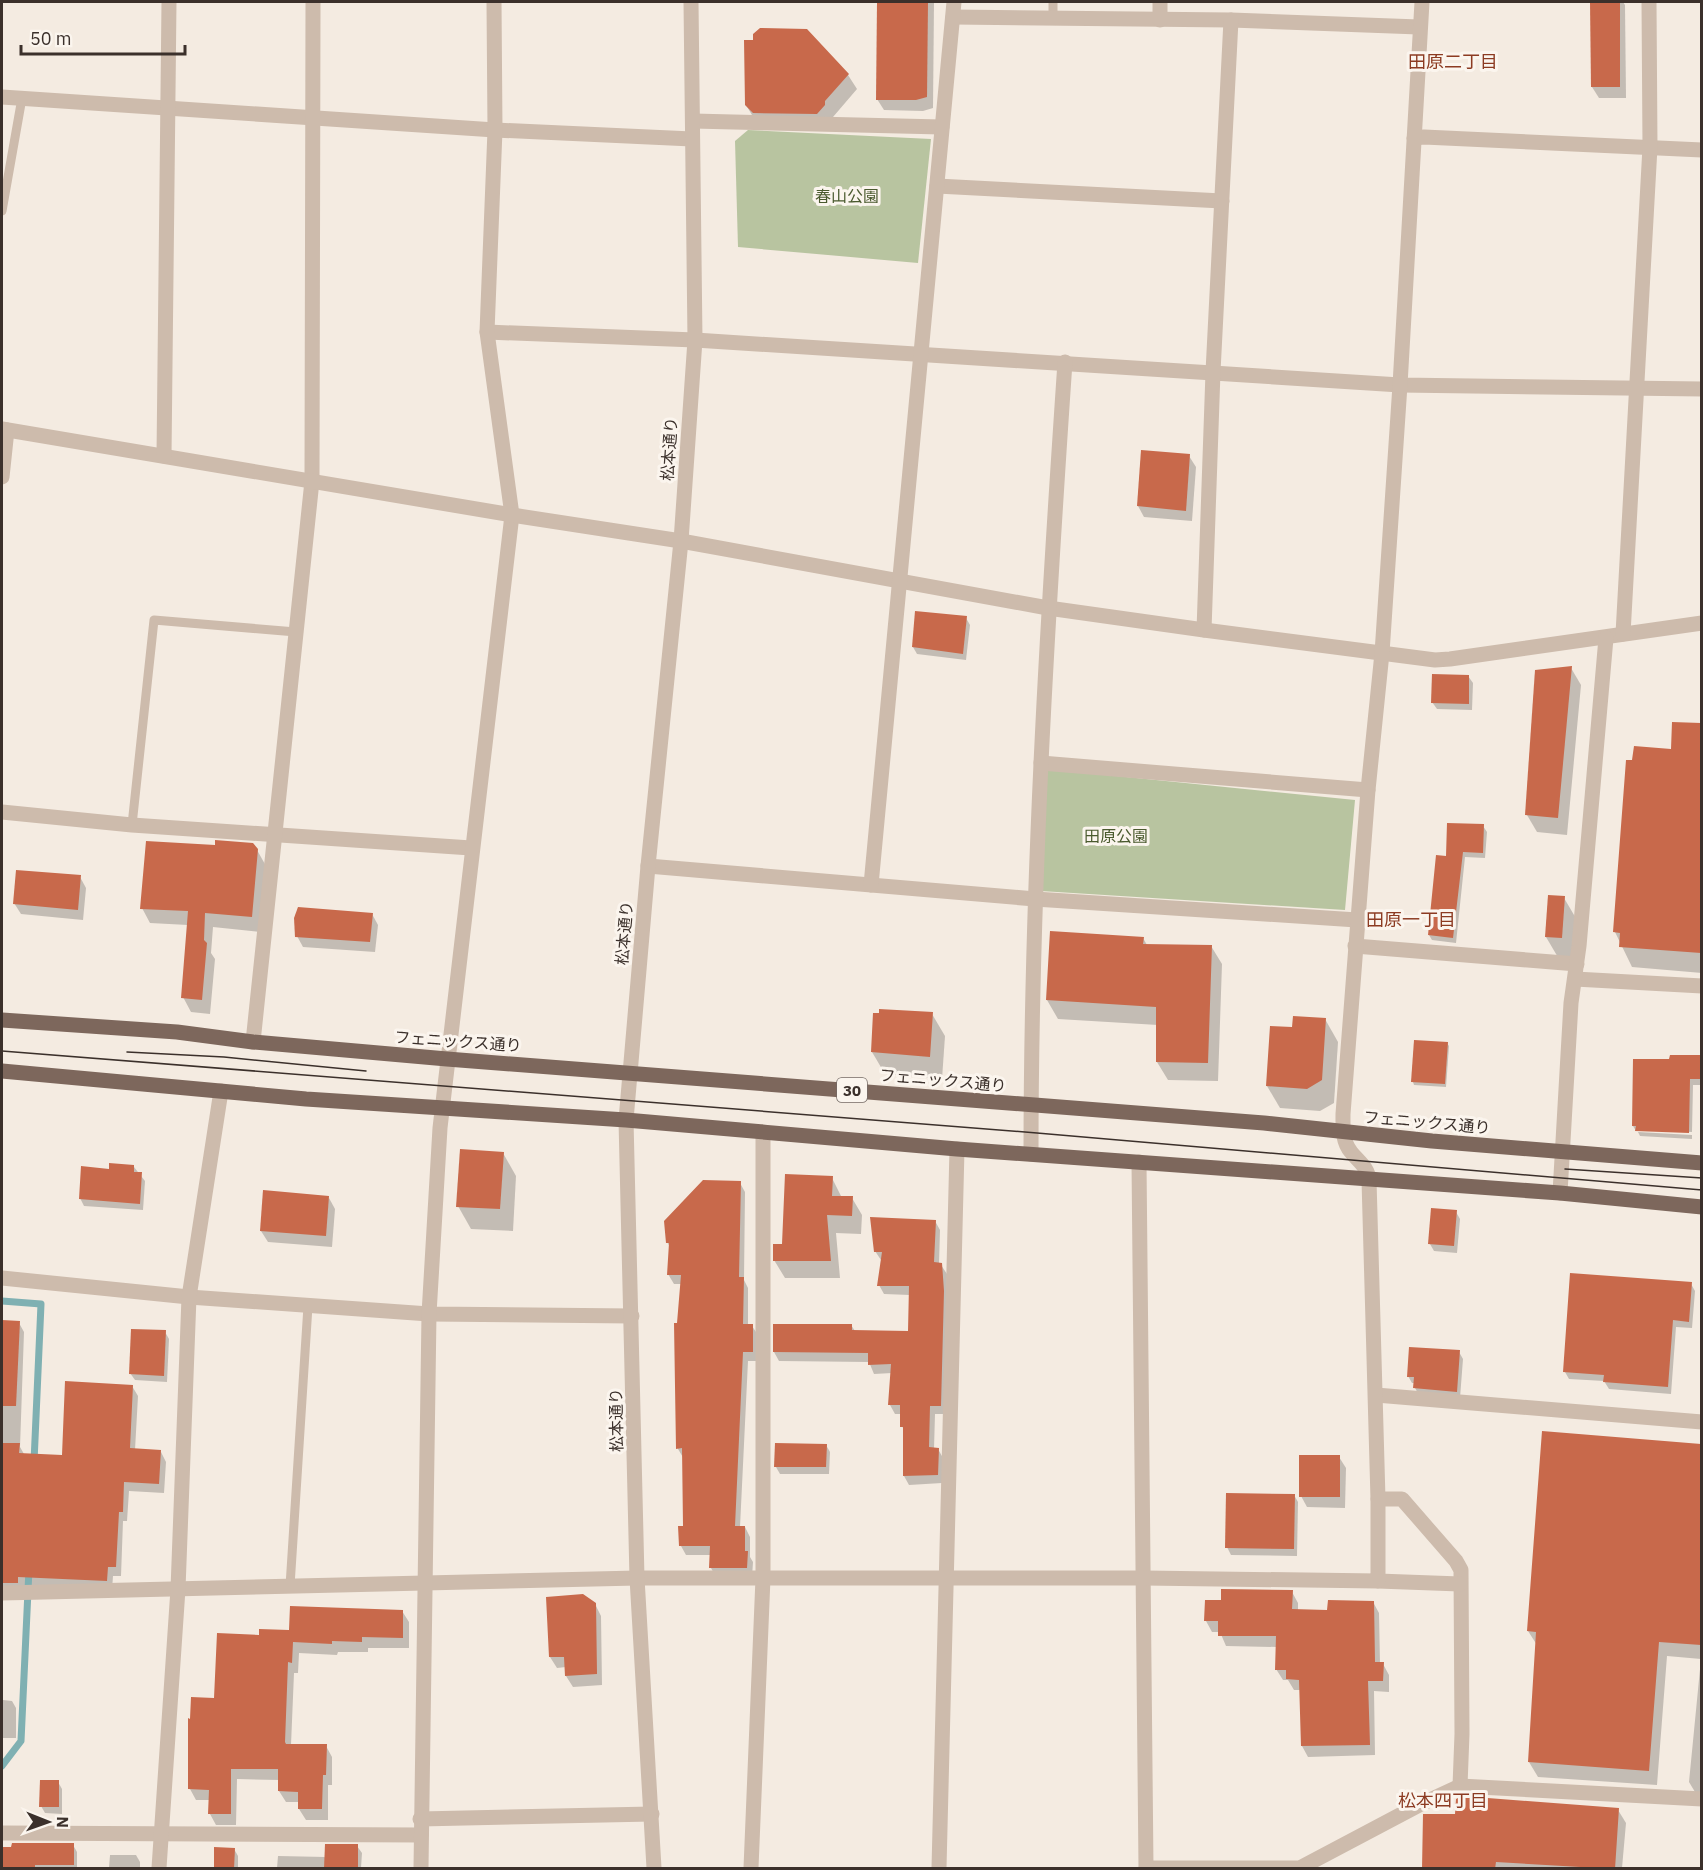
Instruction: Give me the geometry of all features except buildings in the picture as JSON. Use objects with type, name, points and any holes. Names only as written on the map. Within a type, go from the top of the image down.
[{"type":"main road","name":"フェニックス通り","points":[[2,1020],[177,1032],[253,1042],[630,1074],[1264,1123],[1701,1163]]},
{"type":"main road","points":[[2,1071],[306,1099],[627,1120],[957,1149],[1560,1193],[1701,1207]]},
{"type":"street","points":[[164,456],[169,2]]},
{"type":"street","points":[[253,1042],[312,482],[313,2]]},
{"type":"street","points":[[421,1869],[429,1314],[441,1107],[512,514],[487,332],[495,130],[494,2]]},
{"type":"street","name":"松本通り","points":[[654,1869],[638,1578],[627,1120],[648,866],[681,540],[695,340],[691,2]]},
{"type":"street","points":[[871,885],[954,2]]},
{"type":"street","points":[[1160,2],[1160,20]]},
{"type":"street","points":[[1378,1581],[1370,1180],[1364,1167],[1350,1151],[1343,1132],[1357,920],[1382,653],[1422,2]]},
{"type":"street","points":[[1623,634],[1650,147],[1649,2]]},
{"type":"street","points":[[954,17],[1231,20],[1419,27]]},
{"type":"street","points":[[1204,630],[1213,372],[1231,20]]},
{"type":"street","points":[[2,97],[495,130],[692,139]]},
{"type":"street","points":[[693,121],[942,127]]},
{"type":"street","points":[[1414,138],[1436,137],[1701,150]]},
{"type":"street","points":[[937,186],[1222,201]]},
{"type":"street","points":[[487,332],[695,340],[1400,385],[1701,389]]},
{"type":"street","points":[[1031,1154],[1035,899],[1048,608],[1065,362]]},
{"type":"street","points":[[2,477],[4,430],[312,482],[681,540],[1048,608],[1435,660],[1701,623]]},
{"type":"street","points":[[1560,1193],[1571,1002],[1576,971],[1606,638]]},
{"type":"street","points":[[1041,763],[1368,790]]},
{"type":"street","points":[[2,812],[132,825],[471,848]]},
{"type":"street","points":[[648,866],[1035,899],[1357,920]]},
{"type":"street","points":[[1355,946],[1701,986]]},
{"type":"street","points":[[159,1869],[178,1589],[189,1297],[221,1091]]},
{"type":"street","points":[[751,1869],[763,1578],[763,1131]]},
{"type":"street","points":[[939,1869],[957,1149]]},
{"type":"street","points":[[1139,1162],[1146,1868],[1300,1868],[1460,1786],[1701,1799]]},
{"type":"street","points":[[2,1278],[189,1297],[429,1314],[632,1316]]},
{"type":"street","points":[[1376,1395],[1701,1422],[1701,1416]]},
{"type":"street","points":[[1378,1498],[1402,1499],[1459,1565],[1462,1734],[1460,1786]]},
{"type":"street","points":[[6,1592],[638,1578],[1144,1578],[1460,1584]]},
{"type":"street","points":[[420,1819],[652,1814]]},
{"type":"street","points":[[2,1833],[421,1835]]},
{"type":"lane","points":[[1053,2],[1053,18]]},
{"type":"lane","points":[[2,211],[22,98]]},
{"type":"lane","points":[[132,825],[154,620],[296,632]]},
{"type":"lane","points":[[290,1586],[308,1306]]},
{"type":"green space","name":"春山公園","points":[[748,130],[931,139],[918,263],[738,247],[735,141]]},
{"type":"green space","name":"田原公園","points":[[1047,769],[1355,800],[1345,910],[1041,891]]},
{"type":"waterway","points":[[2,1301],[41,1304],[34,1462]]},
{"type":"waterway","points":[[2,1766],[21,1741],[29,1569]]},
{"type":"tram line","points":[[2,1051],[1037,1133],[1702,1190]]},
{"type":"tram line","points":[[127,1052],[224,1057],[366,1071]]},
{"type":"tram line","points":[[1565,1169],[1702,1178]]},
{"type":"district","name":"田原二丁目","points":[[1453,61]]},
{"type":"district","name":"田原一丁目","points":[[1411,919]]},
{"type":"district","name":"松本四丁目","points":[[1443,1800]]}]
